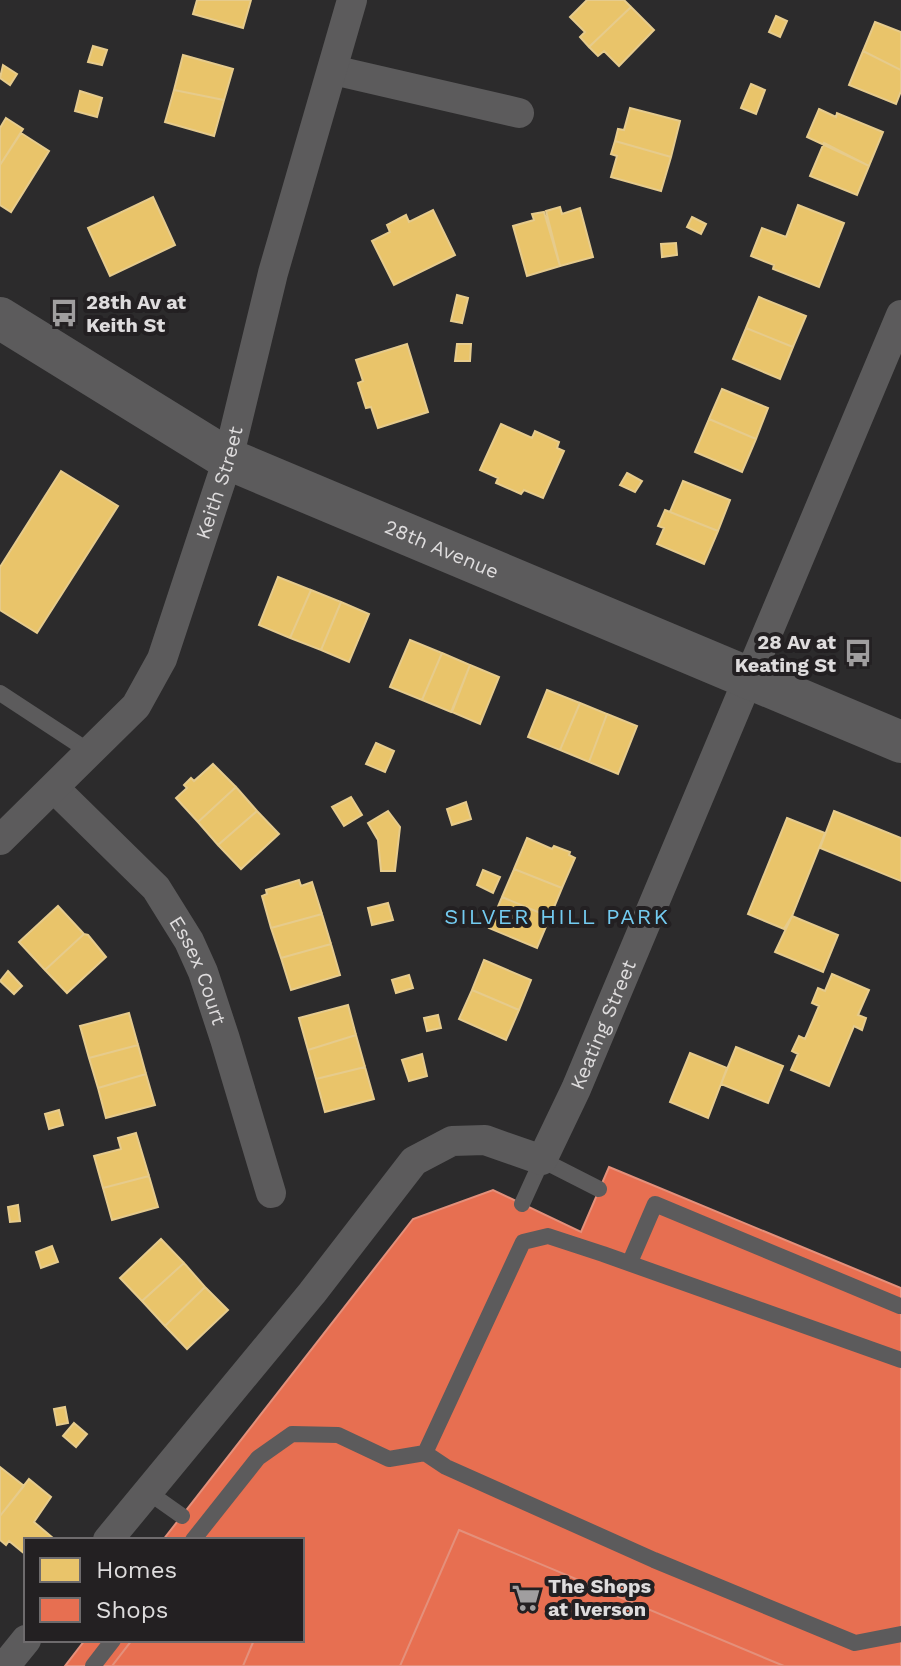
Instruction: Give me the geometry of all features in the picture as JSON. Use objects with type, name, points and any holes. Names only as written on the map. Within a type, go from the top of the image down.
[{"type":"street","name":"Keith Street","points":[[0,840],[136,706],[162,659],[228,459],[273,273],[352,0]]},
{"type":"street","points":[[333,70],[519,113]]},
{"type":"street","name":"Keating Street","points":[[542,1160],[576,1089],[901,315]]},
{"type":"street","name":"28th Avenue","points":[[0,318],[228,459],[901,742]]},
{"type":"street","name":"Essex Court","points":[[54,788],[156,888],[189,941],[203,972],[225,1039],[271,1193]]},
{"type":"street","points":[[110,1538],[312,1293],[414,1161],[452,1141],[485,1140],[542,1160]]},
{"type":"street","points":[[5,1666],[24,1642]]},
{"type":"lane","points":[[0,693],[90,752]]},
{"type":"lane","points":[[522,1204],[542,1160],[599,1189]]},
{"type":"lane","points":[[630,1262],[655,1204],[900,1306]]},
{"type":"lane","points":[[425,1453],[523,1242],[548,1236],[630,1262],[901,1360]]},
{"type":"lane","points":[[195,1538],[258,1458],[292,1434],[338,1435],[389,1459],[425,1453],[446,1467],[654,1560],[855,1643],[901,1634]]},
{"type":"lane","points":[[148,1492],[182,1516]]},
{"type":"lane","points":[[93,1666],[111,1642]]},
{"type":"building: Homes","points":[[197,0],[251,0],[243,28],[193,14]]},
{"type":"building: Homes","points":[[587,0],[624,0],[631,7],[589,47],[580,37],[585,32],[570,17]]},
{"type":"building: Homes","points":[[631,7],[654,30],[619,66],[604,51],[598,56],[589,47]]},
{"type":"building: Homes","points":[[776,16],[787,21],[780,37],[769,32]]},
{"type":"building: Homes","points":[[875,22],[901,32],[901,70],[863,51]]},
{"type":"building: Homes","points":[[93,46],[107,50],[102,65],[88,62]]},
{"type":"building: Homes","points":[[863,51],[901,70],[901,91],[896,104],[849,85]]},
{"type":"building: Homes","points":[[183,55],[233,69],[224,100],[174,90]]},
{"type":"building: Homes","points":[[3,65],[17,74],[10,85],[0,78]]},
{"type":"building: Homes","points":[[751,84],[765,90],[756,114],[741,108]]},
{"type":"building: Homes","points":[[174,90],[224,100],[214,136],[165,122]]},
{"type":"building: Homes","points":[[80,91],[102,98],[97,117],[75,111]]},
{"type":"building: Homes","points":[[630,108],[680,121],[671,157],[615,141],[618,129],[624,130]]},
{"type":"building: Homes","points":[[819,109],[883,132],[869,166],[807,137]]},
{"type":"building: Homes","points":[[6,118],[23,129],[0,165],[0,128]]},
{"type":"building: Homes","points":[[21,133],[49,151],[11,212],[0,205],[0,165]]},
{"type":"building: Homes","points":[[615,141],[671,157],[661,191],[611,177],[617,156],[611,154]]},
{"type":"building: Homes","points":[[824,143],[869,166],[857,195],[810,176]]},
{"type":"building: Homes","points":[[153,197],[175,245],[110,276],[88,228]]},
{"type":"building: Homes","points":[[798,205],[844,223],[819,287],[773,269],[774,265],[751,256],[762,228],[786,237]]},
{"type":"building: Homes","points":[[560,207],[562,214],[580,208],[593,257],[560,266],[546,211]]},
{"type":"building: Homes","points":[[433,210],[455,255],[394,285],[372,241],[390,232],[387,225],[406,215],[409,222]]},
{"type":"building: Homes","points":[[544,212],[560,266],[527,276],[513,226],[534,220],[532,214]]},
{"type":"building: Homes","points":[[692,217],[706,224],[701,234],[687,227]]},
{"type":"building: Homes","points":[[676,243],[677,255],[662,257],[661,244]]},
{"type":"building: Homes","points":[[457,295],[468,298],[462,323],[451,321]]},
{"type":"building: Homes","points":[[759,297],[806,316],[793,347],[746,328]]},
{"type":"building: Homes","points":[[746,328],[793,347],[780,379],[733,359]]},
{"type":"building: Homes","points":[[407,344],[428,412],[378,428],[371,407],[366,408],[358,383],[363,381],[356,360]]},
{"type":"building: Homes","points":[[457,344],[471,344],[470,361],[455,361]]},
{"type":"building: Homes","points":[[722,389],[768,408],[756,439],[709,419]]},
{"type":"building: Homes","points":[[709,419],[756,439],[742,472],[695,452]]},
{"type":"building: Homes","points":[[501,424],[532,438],[535,431],[559,442],[557,448],[564,451],[543,498],[524,490],[521,494],[496,483],[498,478],[480,470]]},
{"type":"building: Homes","points":[[61,471],[118,506],[37,633],[0,610],[0,567]]},
{"type":"building: Homes","points":[[627,473],[642,481],[635,492],[620,485]]},
{"type":"building: Homes","points":[[683,481],[730,500],[718,531],[670,512]]},
{"type":"building: Homes","points":[[665,510],[718,531],[704,564],[657,544],[664,528],[658,526]]},
{"type":"building: Homes","points":[[278,577],[311,590],[290,638],[259,625]]},
{"type":"building: Homes","points":[[311,590],[341,602],[321,650],[290,638]]},
{"type":"building: Homes","points":[[341,602],[369,614],[349,662],[321,650]]},
{"type":"building: Homes","points":[[410,640],[442,653],[422,700],[390,687]]},
{"type":"building: Homes","points":[[442,653],[470,665],[451,712],[422,700]]},
{"type":"building: Homes","points":[[470,665],[499,677],[480,724],[452,712]]},
{"type":"building: Homes","points":[[547,690],[580,703],[560,750],[528,737]]},
{"type":"building: Homes","points":[[580,703],[607,714],[589,762],[560,750]]},
{"type":"building: Homes","points":[[607,714],[637,726],[618,774],[589,762]]},
{"type":"building: Homes","points":[[376,743],[394,751],[385,772],[366,764]]},
{"type":"building: Homes","points":[[213,764],[236,787],[198,822],[176,798],[187,788],[184,785],[191,778],[194,781]]},
{"type":"building: Homes","points":[[236,787],[257,811],[218,845],[198,822]]},
{"type":"building: Homes","points":[[351,797],[362,815],[344,826],[332,807]]},
{"type":"building: Homes","points":[[466,802],[471,819],[452,825],[447,809]]},
{"type":"building: Homes","points":[[257,811],[279,834],[241,869],[218,845]]},
{"type":"building: Homes","points":[[388,811],[400,827],[395,871],[381,871],[378,840],[368,823]]},
{"type":"building: Homes","points":[[834,811],[901,838],[901,881],[820,848]]},
{"type":"building: Homes","points":[[787,818],[825,833],[784,929],[748,914]]},
{"type":"building: Homes","points":[[527,838],[552,849],[554,846],[570,852],[569,855],[575,858],[562,888],[514,869]]},
{"type":"building: Homes","points":[[514,869],[562,888],[550,917],[502,897]]},
{"type":"building: Homes","points":[[483,870],[500,877],[493,893],[477,885]]},
{"type":"building: Homes","points":[[299,880],[301,886],[312,882],[322,914],[271,928],[262,896],[267,894],[266,890]]},
{"type":"building: Homes","points":[[502,897],[550,917],[537,948],[489,928]]},
{"type":"building: Homes","points":[[388,903],[393,920],[372,925],[368,908]]},
{"type":"building: Homes","points":[[58,906],[84,934],[45,970],[19,942]]},
{"type":"building: Homes","points":[[322,914],[331,944],[281,958],[271,928]]},
{"type":"building: Homes","points":[[792,916],[838,935],[823,972],[775,952]]},
{"type":"building: Homes","points":[[84,934],[106,957],[67,993],[45,970]]},
{"type":"building: Homes","points":[[331,944],[340,975],[291,990],[281,958]]},
{"type":"building: Homes","points":[[484,960],[531,980],[519,1010],[472,990]]},
{"type":"building: Homes","points":[[8,971],[22,986],[14,994],[0,981]]},
{"type":"building: Homes","points":[[832,974],[869,990],[858,1015],[866,1018],[862,1030],[854,1026],[829,1086],[791,1070],[798,1054],[792,1051],[799,1036],[805,1039],[819,1006],[812,1003],[818,988],[825,991]]},
{"type":"building: Homes","points":[[409,975],[413,988],[396,993],[392,980]]},
{"type":"building: Homes","points":[[472,990],[519,1010],[506,1040],[459,1019]]},
{"type":"building: Homes","points":[[348,1005],[356,1035],[308,1050],[299,1018]]},
{"type":"building: Homes","points":[[129,1013],[138,1045],[89,1058],[80,1026]]},
{"type":"building: Homes","points":[[438,1015],[441,1028],[427,1031],[424,1018]]},
{"type":"building: Homes","points":[[356,1035],[365,1067],[316,1079],[308,1050]]},
{"type":"building: Homes","points":[[138,1045],[146,1074],[98,1088],[89,1058]]},
{"type":"building: Homes","points":[[736,1047],[783,1066],[768,1103],[721,1084]]},
{"type":"building: Homes","points":[[690,1053],[727,1068],[708,1118],[670,1102]]},
{"type":"building: Homes","points":[[422,1054],[427,1076],[409,1081],[402,1060]]},
{"type":"building: Homes","points":[[365,1067],[374,1099],[325,1112],[316,1079]]},
{"type":"building: Homes","points":[[146,1074],[155,1105],[106,1118],[98,1088]]},
{"type":"building: Homes","points":[[59,1110],[63,1125],[49,1129],[45,1114]]},
{"type":"building: Homes","points":[[136,1133],[149,1176],[103,1188],[94,1156],[121,1149],[118,1138]]},
{"type":"building: Homes","points":[[149,1176],[158,1207],[112,1220],[103,1188]]},
{"type":"building: Homes","points":[[18,1205],[20,1221],[10,1222],[8,1207]]},
{"type":"building: Homes","points":[[161,1239],[184,1263],[142,1301],[120,1278]]},
{"type":"building: Homes","points":[[52,1246],[58,1262],[41,1268],[36,1252]]},
{"type":"building: Homes","points":[[184,1263],[205,1287],[165,1326],[142,1301]]},
{"type":"building: Homes","points":[[205,1287],[228,1310],[187,1349],[165,1326]]},
{"type":"building: Homes","points":[[65,1407],[68,1423],[57,1425],[54,1409]]},
{"type":"building: Homes","points":[[74,1423],[87,1434],[76,1447],[63,1436]]},
{"type":"building: Homes","points":[[0,1467],[24,1486],[0,1516]]},
{"type":"building: Homes","points":[[29,1479],[51,1497],[34,1522],[53,1538],[24,1538],[24,1553],[9,1541],[6,1545],[0,1540],[0,1516]]},
{"type":"building: Shops","points":[[609,1167],[901,1288],[901,1666],[784,1666],[459,1530],[400,1666],[243,1666],[253,1642],[304,1642],[304,1538],[165,1538],[413,1219],[493,1190],[581,1232]]},
{"type":"building: Shops","name":"The Shops at Iverson","points":[[459,1530],[784,1666],[400,1666]]},
{"type":"building: Shops","points":[[83,1642],[130,1642],[112,1666],[65,1666]]},
{"type":"building: Shops","points":[[130,1642],[253,1642],[243,1666],[112,1666]]},
{"type":"place","name":"28th Av at Keith St","points":[[64,313]]},
{"type":"place","name":"28 Av at Keating St","points":[[858,653]]},
{"type":"place","name":"The Shops at Iverson","points":[[526,1598]]},
{"type":"district","name":"SILVER HILL PARK","points":[[557,916]]}]
